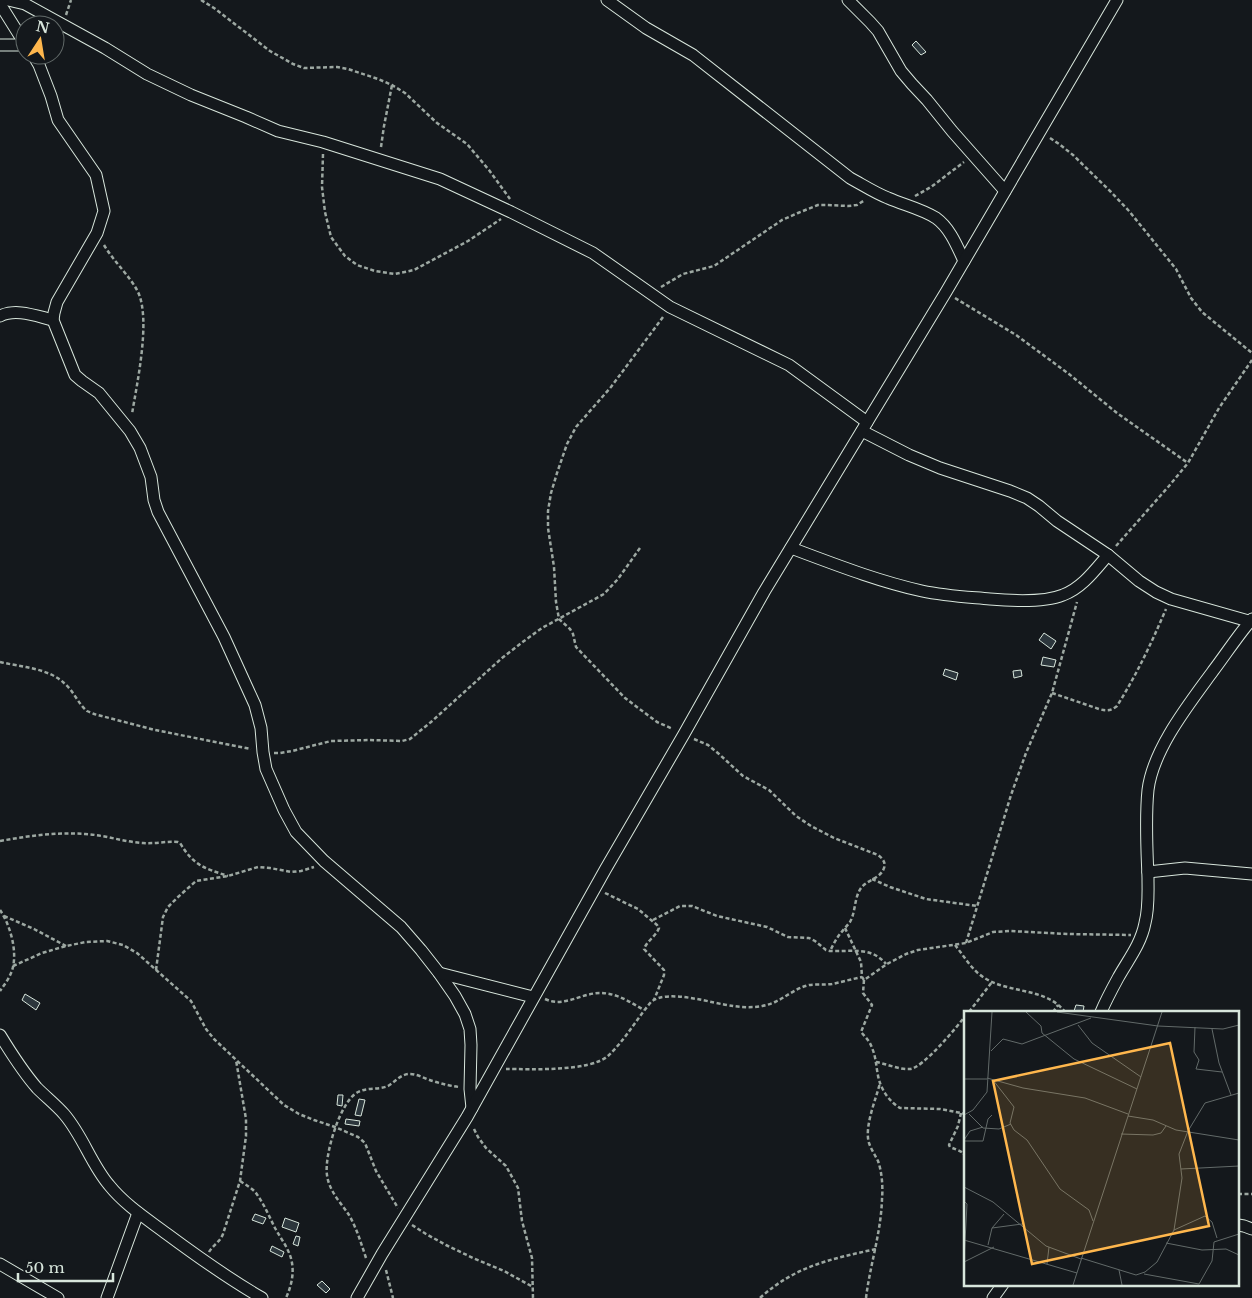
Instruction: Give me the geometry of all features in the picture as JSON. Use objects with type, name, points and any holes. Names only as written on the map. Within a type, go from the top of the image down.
[{"type":"street","points":[[8,0],[25,4],[147,74],[191,95],[278,131],[323,142],[440,179],[513,208],[593,252],[670,307],[789,365],[865,427],[909,455],[940,468],[1027,498],[1057,521],[1108,555],[1139,581],[1156,592],[1251,621],[1176,723],[1162,748],[1154,768],[1148,789],[1148,904],[1146,922],[1132,955],[1101,1011]]},
{"type":"street","points":[[607,0],[646,28],[693,55],[850,178],[875,192],[936,219],[946,229],[964,261]]},
{"type":"street","points":[[848,0],[874,26],[901,72],[1005,191]]},
{"type":"street","points":[[357,1298],[470,1112],[534,995],[791,548],[946,292],[1117,0]]},
{"type":"street","points":[[0,4],[15,29]]},
{"type":"street","points":[[0,45],[15,45]]},
{"type":"street","points":[[39,65],[58,120],[96,175],[104,211],[97,233],[57,302],[54,313],[53,320],[75,375],[99,393],[130,432],[140,448],[151,477],[154,500],[158,512],[224,637],[255,705],[261,728],[266,768],[284,810],[296,832],[324,861],[401,927],[421,950],[455,996],[465,1014],[470,1029],[471,1045],[470,1112]]},
{"type":"street","points":[[0,316],[6,313],[19,313],[53,320]]},
{"type":"street","points":[[791,548],[847,569],[922,591],[961,597],[1003,600],[1036,600],[1063,595],[1082,584],[1108,555]]},
{"type":"street","points":[[1148,872],[1185,868],[1252,874]]},
{"type":"street","points":[[438,973],[534,995]]},
{"type":"street","points":[[0,1034],[28,1076],[64,1114],[76,1130],[108,1184],[121,1198],[138,1213],[206,1263],[262,1298]]},
{"type":"street","points":[[107,1298],[138,1213]]},
{"type":"street","points":[[0,1264],[58,1298]]},
{"type":"street","points":[[993,1298],[1002,1286]]},
{"type":"path","points":[[201,0],[270,51],[293,64],[304,68],[337,67],[370,76],[392,85],[410,97],[437,123],[467,144],[489,170],[513,208],[468,241],[414,270],[394,274],[374,271],[357,265],[344,256],[332,237],[325,212],[322,187],[323,142]]},
{"type":"path","points":[[381,151],[392,85]]},
{"type":"path","points":[[1041,132],[1059,144],[1111,192],[1176,269],[1191,298],[1202,312],[1252,353]]},
{"type":"path","points":[[903,203],[930,187],[973,155]]},
{"type":"path","points":[[652,293],[683,274],[714,266],[782,220],[818,205],[857,205],[875,192]]},
{"type":"path","points":[[97,233],[111,257],[138,293],[143,309],[144,325],[130,432]]},
{"type":"path","points":[[946,292],[1016,335],[1117,413],[1188,463]]},
{"type":"path","points":[[670,307],[610,387],[576,427],[567,444],[555,480],[548,511],[548,528],[554,567],[558,619],[570,629],[576,647],[624,698],[657,722],[708,745],[743,776],[769,790],[796,816],[811,826],[834,838],[878,854],[882,858],[885,863],[882,872],[860,888],[852,917],[830,951]]},
{"type":"path","points":[[1108,555],[1188,463],[1219,408],[1252,360]]},
{"type":"path","points":[[0,662],[42,671],[54,676],[71,689],[87,711],[94,714],[154,730],[263,752],[280,753],[331,741],[402,741],[410,739],[431,722],[502,658],[524,641],[558,619],[604,594],[618,579],[640,548]]},
{"type":"path","points":[[966,943],[1023,761],[1052,693],[1082,584]]},
{"type":"path","points":[[1052,693],[1099,709],[1112,710],[1117,706],[1135,676],[1171,598]]},
{"type":"path","points":[[0,841],[58,833],[85,834],[143,843],[178,842],[191,859],[199,865],[228,876]]},
{"type":"path","points":[[156,970],[163,917],[168,907],[196,881],[228,876],[258,867],[301,872],[324,861]]},
{"type":"path","points":[[872,879],[896,890],[926,899],[977,906]]},
{"type":"path","points":[[494,1069],[534,1070],[564,1068],[606,1058],[618,1046],[644,1010],[654,1000],[665,973],[644,949],[659,928],[653,920],[638,909],[595,888]]},
{"type":"path","points":[[653,920],[680,906],[692,906],[717,916],[767,927],[788,937],[810,938],[826,950],[876,954],[887,964]]},
{"type":"path","points":[[0,910],[12,937],[14,955],[10,976],[0,992]]},
{"type":"path","points":[[4,916],[66,946]]},
{"type":"path","points":[[845,928],[862,967],[863,993],[872,1005],[861,1032],[869,1042],[876,1062],[880,1083],[890,1100],[900,1108],[940,1109],[964,1113]]},
{"type":"path","points":[[654,1000],[676,996],[732,1006],[757,1007],[768,1005],[808,986],[863,978],[906,954],[918,950],[966,943],[999,931],[1142,935]]},
{"type":"path","points":[[13,966],[42,953],[86,942],[107,942],[123,945],[137,953],[191,1001],[206,1029],[223,1048],[284,1105],[299,1114],[358,1137],[365,1143],[376,1172],[404,1219],[446,1245],[504,1270],[533,1287]]},
{"type":"path","points":[[956,945],[974,969],[983,977],[992,982],[1051,999],[1064,1011]]},
{"type":"path","points":[[969,1011],[992,982]]},
{"type":"path","points":[[534,995],[554,1002],[563,1002],[590,994],[608,994],[617,996],[644,1010]]},
{"type":"path","points":[[1054,1011],[1059,1005]]},
{"type":"path","points":[[876,1062],[908,1069],[914,1068],[942,1043],[964,1018]]},
{"type":"path","points":[[206,1263],[211,1247],[221,1240],[240,1181],[245,1150],[246,1119],[236,1059]]},
{"type":"path","points":[[370,1274],[360,1238],[349,1216],[329,1185],[326,1176],[328,1151],[335,1127],[349,1100],[356,1092],[387,1086],[407,1074],[414,1074],[433,1082],[470,1089]]},
{"type":"path","points":[[866,1298],[880,1226],[882,1197],[881,1172],[869,1143],[868,1132],[880,1083]]},
{"type":"path","points":[[470,1112],[478,1137],[486,1148],[506,1166],[518,1188],[522,1221],[532,1258],[533,1298]]},
{"type":"path","points":[[961,1112],[958,1126],[949,1145],[964,1154]]},
{"type":"path","points":[[240,1181],[255,1192],[287,1248],[292,1262],[292,1274],[290,1289],[286,1298]]},
{"type":"path","points":[[760,1298],[783,1280],[801,1270],[825,1261],[876,1249]]},
{"type":"path","points":[[382,1254],[392,1298]]},
{"type":"building","points":[[916,41],[926,52],[921,55],[912,45]]},
{"type":"building","points":[[1044,633],[1056,641],[1051,649],[1039,640]]},
{"type":"building","points":[[1043,657],[1056,660],[1054,667],[1041,665]]},
{"type":"building","points":[[945,669],[958,673],[956,680],[943,675]]},
{"type":"building","points":[[1021,670],[1022,676],[1014,678],[1013,671]]},
{"type":"building","points":[[25,994],[40,1003],[36,1010],[22,1000]]},
{"type":"building","points":[[1076,1005],[1084,1006],[1083,1011],[1074,1011]]},
{"type":"building","points":[[338,1095],[343,1095],[342,1106],[337,1105]]},
{"type":"building","points":[[359,1099],[365,1100],[361,1116],[355,1115]]},
{"type":"building","points":[[346,1119],[360,1121],[359,1126],[345,1124]]},
{"type":"building","points":[[255,1214],[266,1218],[263,1224],[252,1220]]},
{"type":"building","points":[[285,1218],[299,1223],[296,1232],[282,1227]]},
{"type":"building","points":[[296,1236],[300,1237],[298,1246],[293,1244]]},
{"type":"building","points":[[272,1246],[284,1252],[282,1257],[270,1251]]},
{"type":"building","points":[[322,1281],[330,1289],[326,1293],[317,1285]]}]
